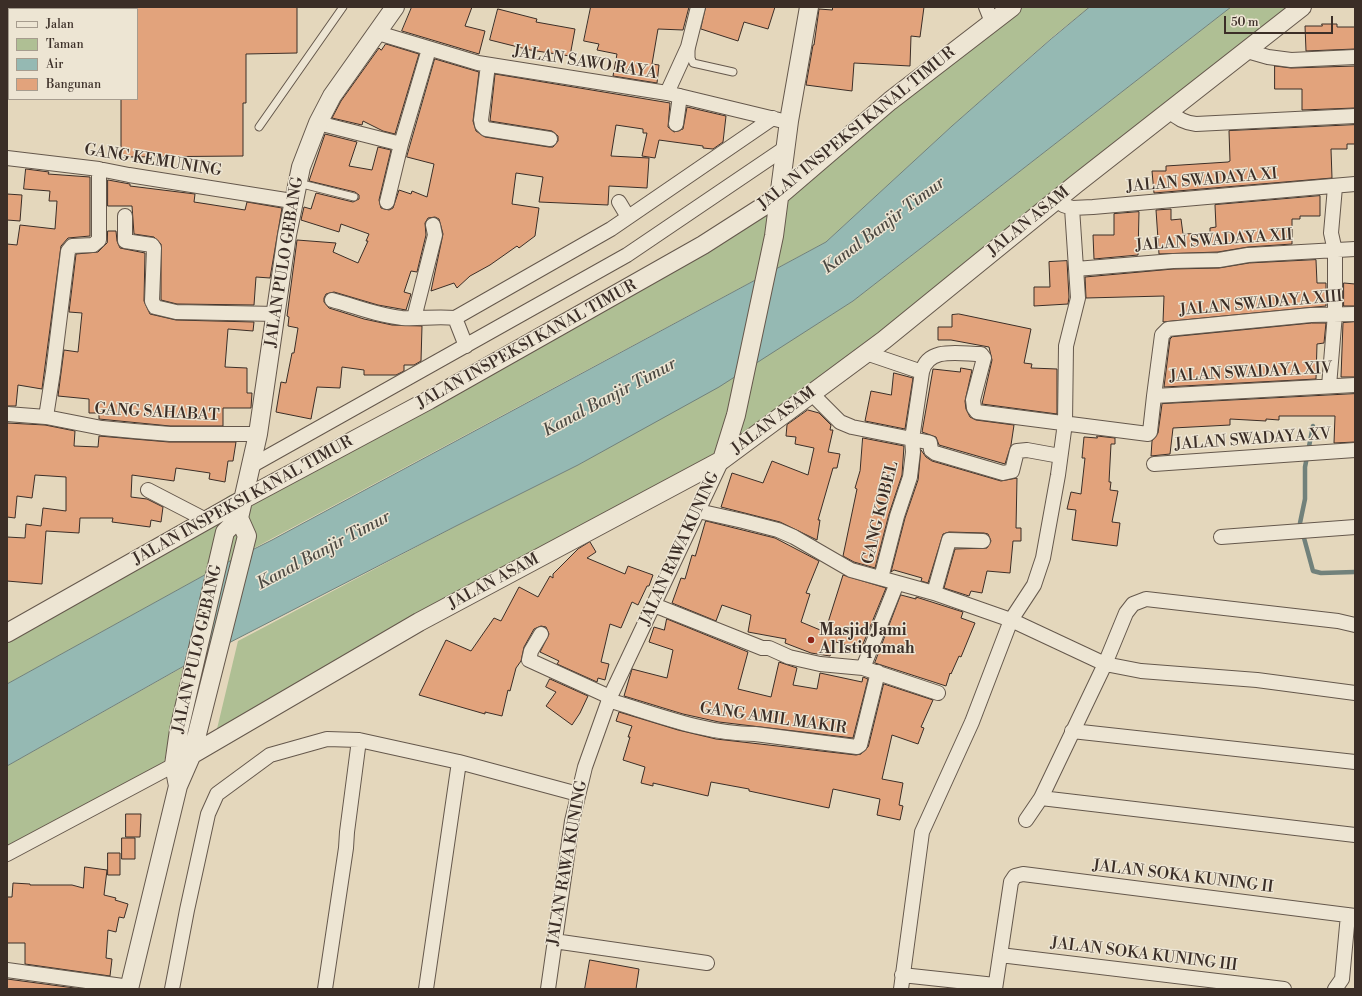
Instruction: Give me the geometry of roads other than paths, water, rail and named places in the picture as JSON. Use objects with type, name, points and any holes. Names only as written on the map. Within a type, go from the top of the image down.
[{"type":"street","name":"JALAN PULO GEBANG","points":[[130,988],[178,786],[192,754],[188,729],[225,532],[239,518],[258,434],[277,314],[292,201],[296,183],[318,123],[332,96],[395,7]]},
{"type":"street","points":[[676,124],[674,94],[698,12],[698,7]]},
{"type":"street","name":"JALAN RAWA KUNING","points":[[548,989],[572,821],[585,767],[609,698],[722,460],[736,415],[774,236],[785,148],[781,120],[809,7]]},
{"type":"street","name":"JALAN INSPEKSI KANAL TIMUR","points":[[7,633],[244,499],[429,400],[703,245],[778,197],[989,15],[1012,7]]},
{"type":"street","name":"JALAN ASAM","points":[[174,764],[419,622],[722,460],[866,353],[1054,202],[1302,7]]},
{"type":"street","name":"JALAN SAWO RAYA","points":[[378,33],[488,65],[674,94],[781,120]]},
{"type":"street","points":[[387,202],[401,144],[429,49]]},
{"type":"street","points":[[1247,51],[1273,58],[1291,60],[1355,57]]},
{"type":"street","points":[[488,65],[481,120],[482,125],[486,129],[550,139]]},
{"type":"street","points":[[1170,110],[1175,116],[1188,124],[1355,116]]},
{"type":"street","points":[[332,300],[386,316],[414,318],[438,316],[455,318],[628,217],[781,120]]},
{"type":"street","points":[[318,123],[401,144]]},
{"type":"street","points":[[251,466],[627,255],[785,148]]},
{"type":"street","name":"GANG KEMUNING","points":[[7,158],[99,169],[292,201]]},
{"type":"street","points":[[46,417],[68,251],[72,246],[93,245],[98,241],[99,169]]},
{"type":"street","name":"JALAN SWADAYA XI","points":[[1054,202],[1072,208],[1355,184]]},
{"type":"street","points":[[1324,386],[1332,314],[1329,252],[1331,233],[1330,187]]},
{"type":"street","points":[[619,202],[628,217]]},
{"type":"street","points":[[901,989],[922,832],[972,722],[1010,620],[1034,585],[1040,569],[1046,542],[1065,423],[1066,346],[1078,298],[1072,208]]},
{"type":"street","points":[[125,216],[125,241],[152,245],[154,248],[152,301],[155,307],[176,312],[277,314]]},
{"type":"street","points":[[414,318],[435,235],[433,225]]},
{"type":"street","name":"JALAN SWADAYA XII","points":[[1076,269],[1173,261],[1219,260],[1248,255],[1288,252],[1329,252],[1355,249]]},
{"type":"street","name":"JALAN SWADAYA XIII","points":[[1154,396],[1162,334],[1165,331],[1311,315],[1355,314]]},
{"type":"street","points":[[455,318],[466,346]]},
{"type":"street","points":[[866,353],[922,372]]},
{"type":"street","name":"JALAN SWADAYA XIV","points":[[922,372],[927,361],[934,355],[981,354],[984,358],[973,400],[974,408],[977,412],[1149,433],[1154,396],[1355,385]]},
{"type":"street","name":"GANG KOBEL","points":[[881,578],[897,516],[910,477],[913,452],[912,439],[922,372]]},
{"type":"street","points":[[811,393],[840,422],[852,427],[930,443],[931,450],[935,453],[1003,473],[1012,471],[1014,468],[1017,451],[1027,450],[1060,456]]},
{"type":"street","name":"GANG SAHABAT","points":[[7,414],[46,417],[102,428],[170,434],[258,434]]},
{"type":"street","name":"JALAN SWADAYA XV","points":[[1154,464],[1317,454],[1355,450]]},
{"type":"street","points":[[148,490],[206,520]]},
{"type":"street","points":[[698,511],[778,530],[794,537],[851,570],[934,593],[1010,620],[1105,664],[1141,671],[1257,680],[1355,693]]},
{"type":"street","name":"JALAN PULO GEBANG","points":[[178,786],[174,764],[188,729],[247,536],[239,518]]},
{"type":"street","points":[[1220,537],[1355,527]]},
{"type":"street","points":[[934,593],[949,540],[983,541]]},
{"type":"street","points":[[863,668],[896,583]]},
{"type":"street","points":[[1026,820],[1041,798],[1105,664],[1126,612],[1133,604],[1146,599],[1338,621],[1355,625]]},
{"type":"street","points":[[654,605],[762,648],[770,648],[790,657],[820,664],[863,668],[938,693]]},
{"type":"street","name":"GANG AMIL MAKIR","points":[[541,634],[531,651],[529,660],[609,698],[683,723],[738,734],[754,734],[856,747],[860,745],[878,672]]},
{"type":"street","points":[[1072,731],[1355,762]]},
{"type":"street","points":[[172,989],[206,822],[217,794],[270,755],[327,739],[359,740],[459,762],[578,794]]},
{"type":"street","points":[[324,989],[346,848],[359,740]]},
{"type":"street","points":[[426,989],[459,762]]},
{"type":"street","points":[[7,854],[174,764]]},
{"type":"street","points":[[1041,798],[1355,835]]},
{"type":"street","name":"JALAN SOKA KUNING II","points":[[1000,955],[1010,882],[1015,876],[1023,874],[1352,916]]},
{"type":"street","points":[[1335,989],[1342,979],[1352,916]]},
{"type":"street","points":[[554,941],[707,963]]},
{"type":"street","points":[[902,975],[995,987],[1000,955]]},
{"type":"street","name":"JALAN SOKA KUNING III","points":[[1000,955],[1284,989]]},
{"type":"street","points":[[7,970],[130,988]]},
{"type":"lane","points":[[259,127],[343,7]]},
{"type":"lane","points":[[702,7],[690,52],[693,63],[733,72]]},
{"type":"lane","points":[[296,183],[354,197]]},
{"type":"water","name":"Kanal Banjir Timur","points":[[1090,7],[1231,7],[853,301],[719,387],[578,465],[184,666],[7,766],[7,684],[230,561],[272,540],[826,242],[952,126],[1051,39]]},
{"type":"waterway","points":[[1300,523],[1305,499],[1305,467],[1313,426]]},
{"type":"waterway","points":[[1304,538],[1313,571],[1321,573],[1355,572]]},
{"type":"place","name":"Masjid Jami Al Istiqomah","points":[[811,640]]}]
